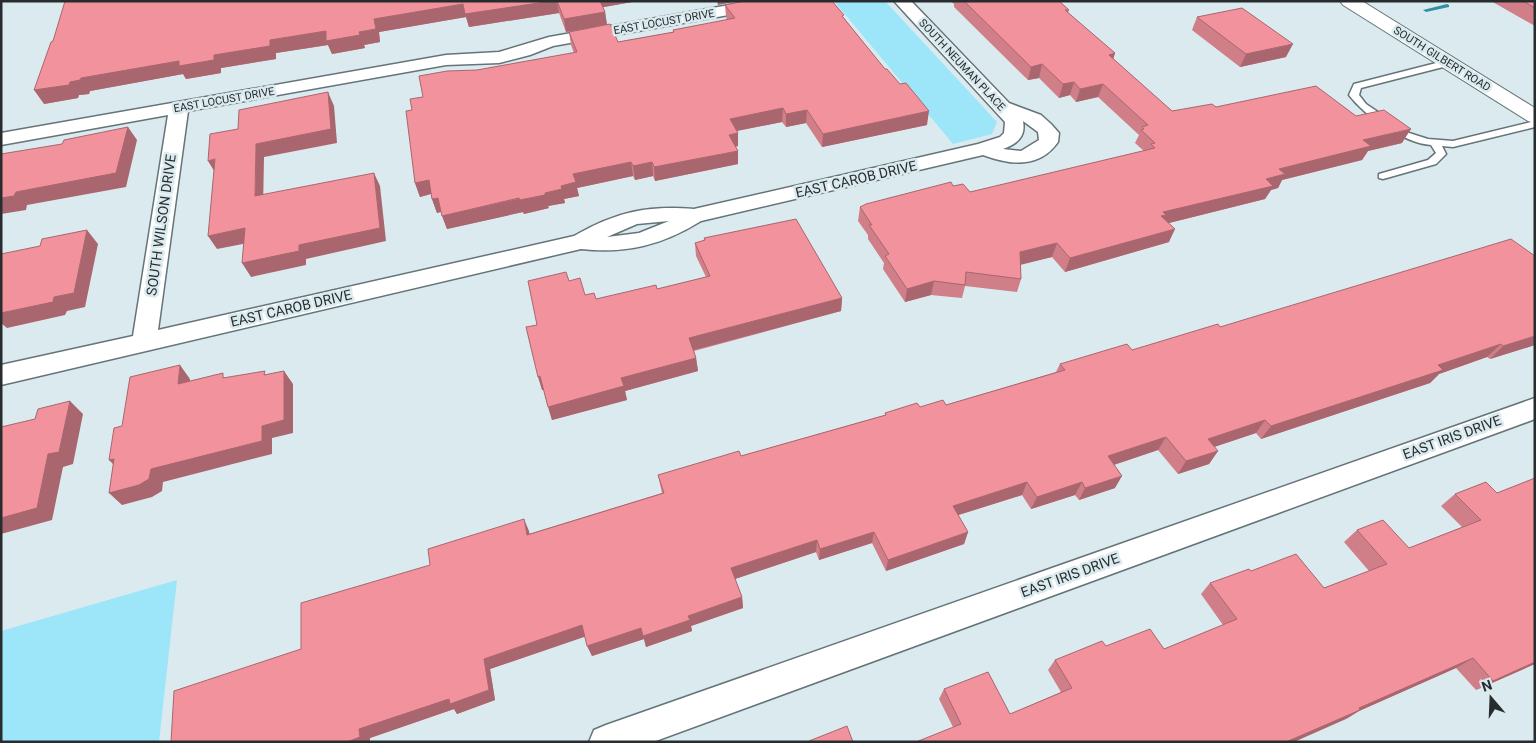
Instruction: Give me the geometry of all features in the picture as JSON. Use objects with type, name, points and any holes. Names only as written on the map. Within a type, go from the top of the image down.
[{"type":"main road","name":"SOUTH GILBERT ROAD","points":[[1349,1],[1535,117]]},
{"type":"street","name":"EAST LOCUST DRIVE","points":[[1,139],[446,60],[491,59],[533,49],[549,42],[780,1]]},
{"type":"street","name":"SOUTH NEUMAN PLACE","points":[[902,1],[1002,106],[1014,122],[1014,134]]},
{"type":"street","points":[[984,149],[1010,158],[1024,159],[1037,153],[1048,142],[1050,133],[1043,124],[1033,117],[1002,106]]},
{"type":"street","name":"SOUTH WILSON DRIVE","points":[[144,342],[179,108]]},
{"type":"street","name":"EAST CAROB DRIVE","points":[[1,375],[581,242],[610,245],[632,241],[677,227],[694,216],[984,149],[1007,141],[1014,134]]},
{"type":"street","name":"EAST IRIS DRIVE","points":[[606,742],[1535,408]]},
{"type":"lane","points":[[1448,63],[1357,86],[1354,95],[1363,106],[1406,135],[1427,142],[1453,144],[1535,124]]},
{"type":"lane","points":[[1383,176],[1432,162],[1440,154],[1435,143]]},
{"type":"shaded area","points":[[834,1],[885,1],[997,122],[992,134],[953,144]]},
{"type":"shaded area","points":[[177,580],[159,742],[1,742],[1,631]]},
{"type":"building","points":[[65,1],[552,1],[465,14],[463,4],[374,19],[376,29],[359,32],[360,35],[326,41],[326,31],[270,40],[270,46],[214,55],[214,60],[179,66],[179,61],[81,78],[80,80],[70,82],[69,85],[34,90],[51,42],[53,41]]},
{"type":"building","points":[[557,1],[600,1],[605,12],[564,19]]},
{"type":"building","points":[[745,1],[832,1],[885,69],[900,84],[906,83],[929,111],[823,134],[807,110],[786,114],[783,108],[730,119],[738,133],[729,135],[738,151],[654,167],[652,162],[633,166],[631,162],[573,174],[576,182],[561,186],[562,189],[545,193],[545,195],[520,200],[519,198],[442,216],[438,198],[432,199],[429,180],[415,183],[406,111],[412,110],[410,99],[423,97],[419,76],[447,71],[477,70],[577,52],[569,32],[610,24],[618,42],[735,18],[725,5]]},
{"type":"building","points":[[964,1],[1059,1],[1069,10],[1065,10],[1115,53],[1109,55],[1172,111],[1212,104],[1216,107],[1316,86],[1356,116],[1384,110],[1411,129],[1363,140],[1371,146],[1279,169],[1285,174],[1266,179],[1273,186],[1163,212],[1166,215],[1161,216],[1175,229],[1070,258],[1057,243],[1020,252],[1021,279],[966,272],[965,285],[934,281],[907,289],[885,256],[889,254],[869,225],[872,225],[860,207],[951,182],[953,186],[963,184],[970,192],[1155,148],[1151,144],[1155,143],[1141,130],[1144,129],[1142,127],[1148,125],[1103,84],[1080,89],[1074,82],[1063,84],[1042,64],[1031,67]]},
{"type":"building","points":[[1523,1],[1535,1],[1535,8]]},
{"type":"building","points":[[1242,8],[1293,44],[1246,54],[1197,17]]},
{"type":"building","points":[[328,92],[331,129],[256,144],[255,196],[374,173],[380,228],[299,245],[299,251],[242,263],[245,228],[208,236],[215,159],[208,161],[210,134],[238,129],[239,110]]},
{"type":"building","points":[[128,127],[116,173],[16,192],[14,196],[1,198],[1,154],[62,144],[64,140]]},
{"type":"building","points":[[796,219],[842,298],[689,338],[696,358],[621,378],[624,386],[548,407],[540,376],[538,377],[526,327],[537,325],[528,281],[566,272],[569,281],[580,278],[585,295],[594,293],[596,299],[656,285],[657,289],[710,276],[695,243],[705,240],[704,238]]},
{"type":"building","points":[[87,230],[74,293],[54,297],[53,302],[1,313],[1,254],[40,246],[42,239]]},
{"type":"building","points":[[1511,239],[1535,256],[1535,336],[1503,346],[1501,344],[1438,365],[1443,370],[1271,426],[1265,420],[1208,439],[1218,451],[1186,461],[1166,437],[1108,456],[1122,476],[1085,488],[1082,482],[1037,497],[1027,482],[953,506],[968,532],[888,560],[874,532],[820,549],[817,540],[731,568],[742,597],[688,616],[690,620],[643,636],[641,628],[587,646],[582,625],[484,659],[489,690],[450,704],[449,699],[359,729],[360,737],[347,742],[171,742],[174,691],[301,649],[301,603],[430,565],[428,549],[524,519],[527,535],[664,493],[658,475],[739,451],[741,456],[886,415],[885,413],[917,403],[920,407],[943,400],[946,405],[1065,370],[1060,364],[1127,344],[1132,350],[1218,324],[1220,327]]},
{"type":"building","points":[[180,365],[178,384],[223,373],[223,378],[265,371],[264,375],[284,371],[284,420],[262,426],[262,441],[151,469],[149,479],[139,485],[109,493],[114,459],[109,460],[114,428],[122,426],[130,377]]},
{"type":"building","points":[[70,401],[59,452],[48,454],[37,508],[1,518],[1,427],[35,419],[38,409]]},
{"type":"building","points":[[1535,478],[1535,662],[1493,681],[1473,658],[1286,742],[916,742],[961,724],[944,689],[988,672],[1010,714],[1072,688],[1055,660],[1102,641],[1106,646],[1150,629],[1164,649],[1237,619],[1210,583],[1249,569],[1251,571],[1296,554],[1324,588],[1387,564],[1357,530],[1383,520],[1409,548],[1481,520],[1455,494],[1486,482],[1497,493]]},
{"type":"building","points":[[847,726],[853,742],[809,742],[809,741]]},
{"type":"waterway","points":[[1426,10],[1447,6]]}]
